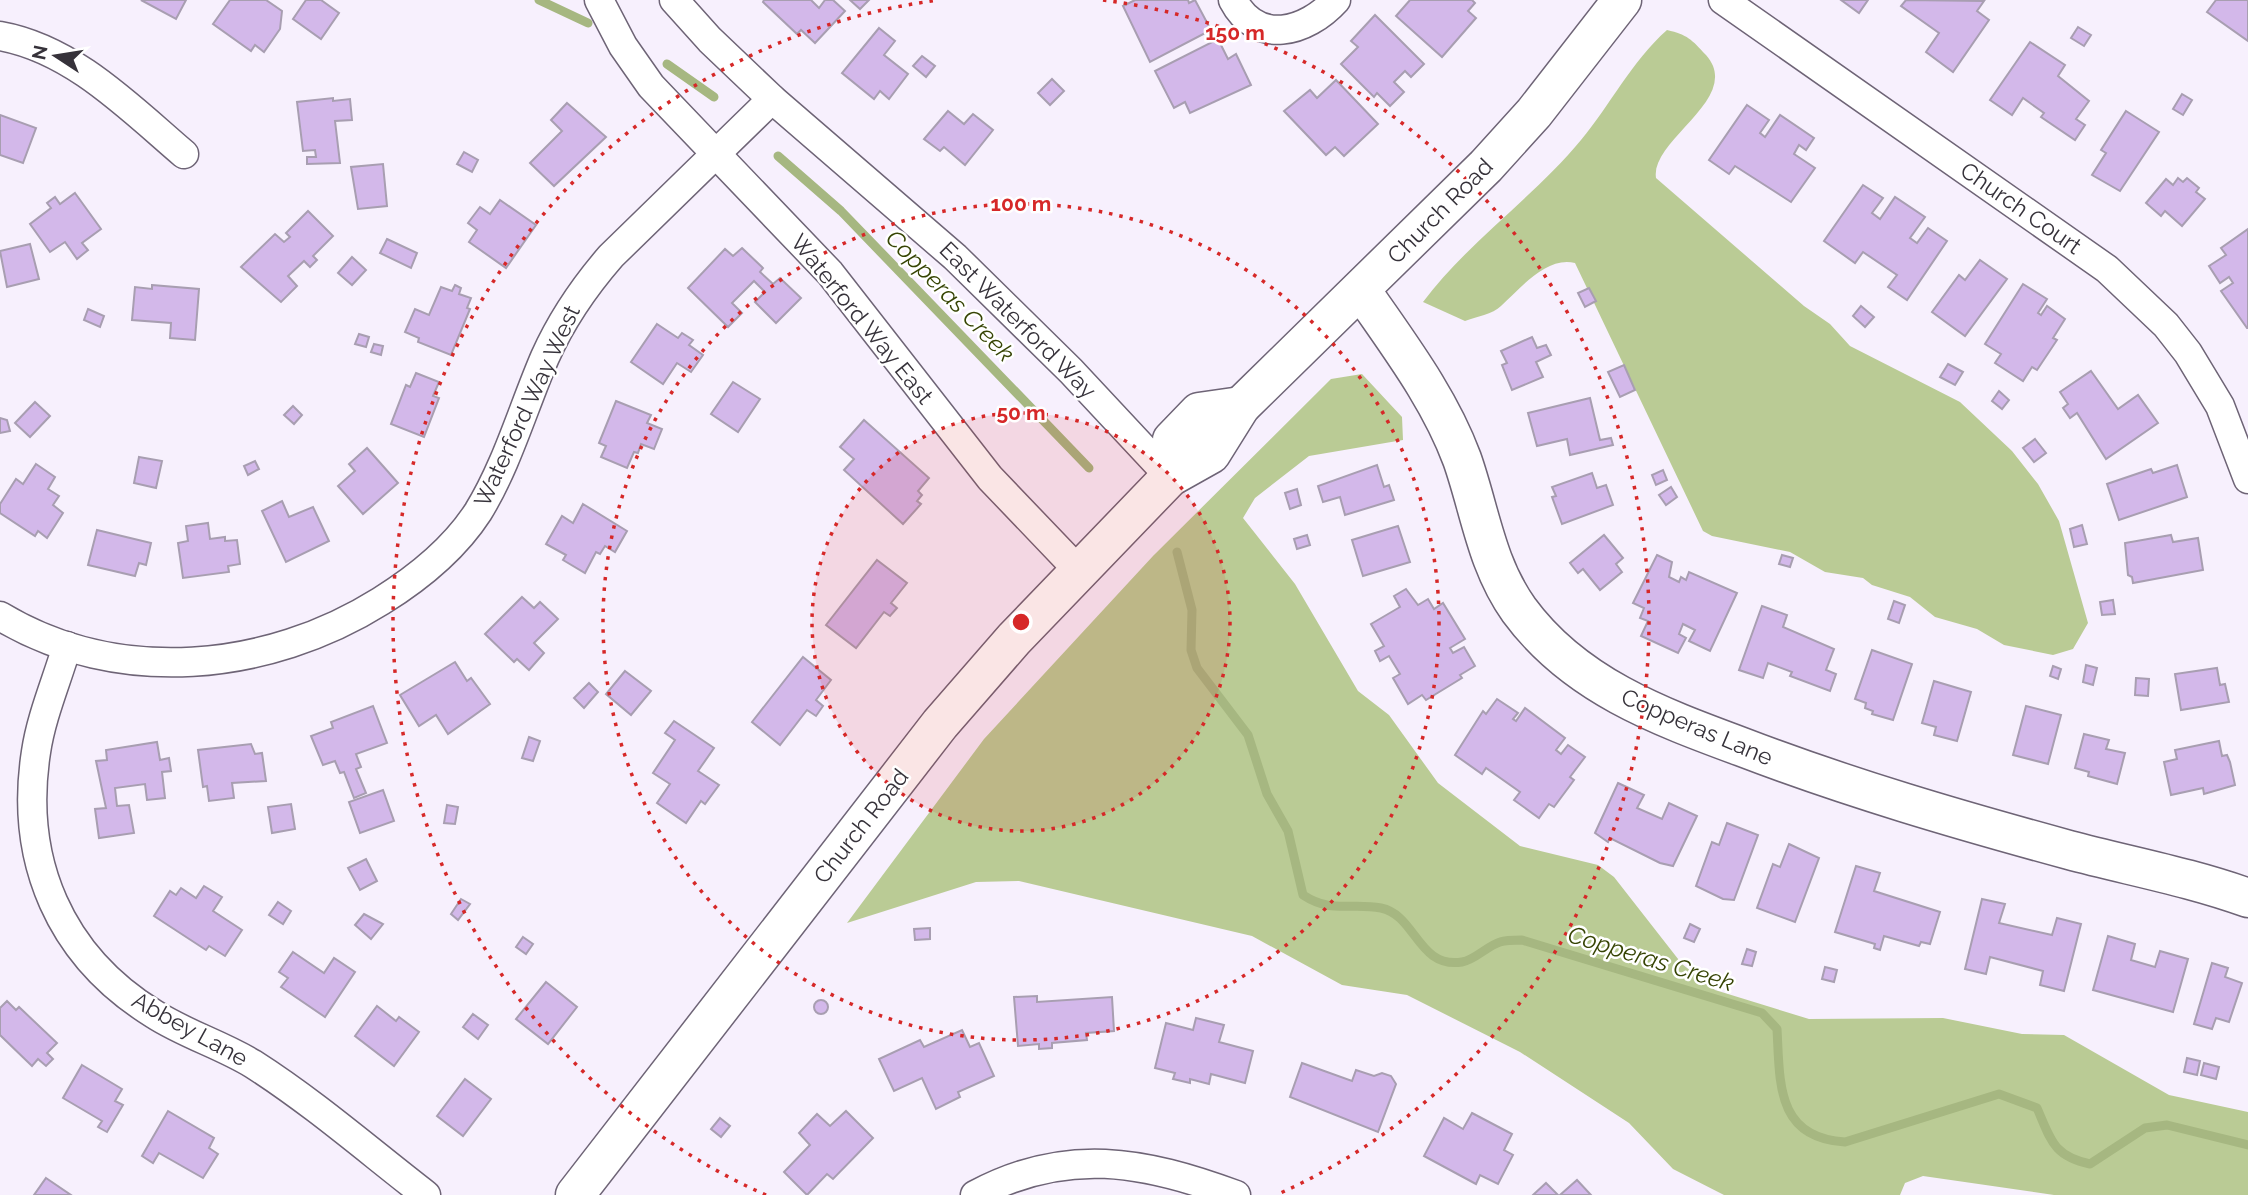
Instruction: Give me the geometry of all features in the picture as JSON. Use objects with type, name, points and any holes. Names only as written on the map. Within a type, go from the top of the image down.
[{"type":"main road","name":"Church Road","points":[[575,1195],[940,724],[1078,570],[1170,477],[1172,440],[1199,412],[1241,406],[1361,289],[1534,113],[1622,0]]},
{"type":"main road","name":"Copperas Lane","points":[[1361,289],[1443,415],[1462,460],[1483,536],[1500,579],[1518,609],[1549,646],[1599,684],[1681,724],[1802,770],[1946,816],[2147,867],[2248,898]]},
{"type":"street","name":"Waterford Way East","points":[[600,0],[623,46],[651,86],[830,273],[990,478],[1078,570]]},
{"type":"street","name":"East Waterford Way","points":[[674,0],[710,40],[772,99],[956,257],[1071,371],[1170,477]]},
{"type":"street","points":[[1233,0],[1240,13],[1254,23],[1271,29],[1293,29],[1312,22],[1336,0]]},
{"type":"street","name":"Church Court","points":[[1723,0],[2107,269],[2166,325],[2188,353],[2220,406],[2248,480]]},
{"type":"street","points":[[0,36],[46,51],[85,73],[184,154]]},
{"type":"street","name":"Waterford Way West","points":[[0,616],[18,627],[103,656],[187,663],[267,652],[331,629],[362,613],[418,576],[450,548],[478,512],[500,467],[546,355],[563,321],[587,284],[772,99]]},
{"type":"street","name":"Abbey Lane","points":[[68,646],[36,749],[30,800],[33,838],[41,875],[60,919],[105,978],[154,1014],[251,1063],[426,1195]]},
{"type":"street","points":[[975,1195],[1034,1171],[1097,1163],[1154,1168],[1236,1195]]},
{"type":"green space","points":[[1667,30],[1689,38],[1706,55],[1715,71],[1713,87],[1705,103],[1667,148],[1658,163],[1656,178],[1804,306],[1830,324],[1850,346],[1960,402],[2012,451],[2038,484],[2059,521],[2088,623],[2073,649],[2053,655],[2004,645],[1977,629],[1935,617],[1910,597],[1872,585],[1863,578],[1825,572],[1790,552],[1712,536],[1703,531],[1575,263],[1564,262],[1544,269],[1498,309],[1465,321],[1423,302],[1460,260],[1581,140],[1632,69]]},
{"type":"green space","points":[[1362,374],[1402,417],[1403,440],[1309,456],[1255,498],[1243,518],[1295,584],[1358,691],[1389,715],[1438,783],[1520,846],[1598,865],[1614,877],[1682,964],[1715,990],[1809,1019],[1943,1018],[2022,1034],[2064,1035],[2169,1095],[2248,1112],[2248,1195],[2054,1195],[1923,1176],[1905,1183],[1900,1195],[1724,1195],[1673,1169],[1629,1123],[1520,1052],[1407,995],[1342,985],[1252,936],[1019,881],[976,882],[847,923],[984,739],[1153,556],[1331,379]]},
{"type":"building","points":[[141,0],[186,0],[176,19]]},
{"type":"building","points":[[230,0],[266,0],[282,11],[280,29],[264,52],[255,45],[251,51],[213,24]]},
{"type":"building","points":[[306,0],[321,0],[339,13],[321,39],[293,19]]},
{"type":"building","points":[[811,0],[819,8],[825,0],[833,0],[845,11],[815,43],[801,30],[797,34],[763,2]]},
{"type":"building","points":[[850,0],[869,0],[860,9]]},
{"type":"building","points":[[1135,0],[1188,0],[1189,3],[1195,0],[1211,30],[1150,62],[1123,6]]},
{"type":"building","points":[[1410,0],[1472,0],[1475,3],[1468,11],[1476,18],[1442,57],[1396,16]]},
{"type":"building","points":[[1841,0],[1868,0],[1859,13]]},
{"type":"building","points":[[1906,0],[1984,1],[1977,11],[1989,20],[1953,72],[1926,52],[1939,33],[1901,6]]},
{"type":"building","points":[[2216,0],[2248,0],[2248,41],[2207,12]]},
{"type":"building","points":[[1375,15],[1424,64],[1411,77],[1405,71],[1394,82],[1404,92],[1390,106],[1377,93],[1374,97],[1341,64],[1358,47],[1351,41]]},
{"type":"building","points":[[2078,27],[2091,35],[2084,46],[2071,38]]},
{"type":"building","points":[[879,28],[895,41],[884,55],[908,74],[889,99],[880,91],[874,99],[842,73]]},
{"type":"building","points":[[1218,39],[1228,59],[1236,54],[1251,85],[1190,113],[1185,102],[1174,108],[1155,71]]},
{"type":"building","points":[[2030,42],[2065,65],[2058,76],[2089,101],[2076,119],[2085,125],[2075,140],[2041,117],[2044,113],[2023,98],[2012,115],[1990,100]]},
{"type":"building","points":[[922,56],[935,66],[926,77],[913,66]]},
{"type":"building","points":[[1052,79],[1064,91],[1050,105],[1038,93]]},
{"type":"building","points":[[1336,80],[1378,124],[1344,156],[1335,147],[1326,155],[1284,111],[1310,90],[1317,98]]},
{"type":"building","points":[[2182,94],[2192,100],[2183,115],[2173,109]]},
{"type":"building","points":[[333,98],[333,101],[350,99],[352,120],[335,121],[340,163],[307,164],[307,157],[316,157],[315,150],[303,151],[297,102]]},
{"type":"building","points":[[567,103],[606,137],[554,186],[530,163],[562,131],[551,120]]},
{"type":"building","points":[[1747,105],[1769,120],[1760,133],[1765,137],[1780,115],[1814,138],[1806,150],[1799,145],[1794,154],[1815,168],[1791,202],[1735,166],[1729,174],[1709,160]]},
{"type":"building","points":[[948,111],[964,124],[973,114],[993,130],[965,165],[944,147],[940,151],[924,139]]},
{"type":"building","points":[[2126,111],[2159,132],[2120,191],[2092,175],[2106,153],[2101,150]]},
{"type":"building","points":[[0,115],[36,128],[23,163],[0,155]]},
{"type":"building","points":[[464,152],[478,160],[472,172],[457,164]]},
{"type":"building","points":[[383,164],[387,206],[358,209],[351,167]]},
{"type":"building","points":[[2178,178],[2183,182],[2187,178],[2199,188],[2196,192],[2205,199],[2182,226],[2165,211],[2161,216],[2146,203],[2166,179],[2173,185]]},
{"type":"building","points":[[1863,185],[1883,198],[1872,213],[1880,219],[1895,197],[1925,217],[1910,238],[1917,243],[1928,228],[1947,241],[1907,300],[1888,287],[1897,275],[1863,252],[1855,263],[1824,241]]},
{"type":"building","points":[[75,193],[101,229],[82,243],[88,250],[77,259],[65,242],[50,252],[30,224],[51,208],[47,203],[55,197],[60,204]]},
{"type":"building","points":[[500,200],[536,225],[506,268],[469,242],[477,230],[468,223],[480,207],[490,214]]},
{"type":"building","points":[[308,211],[333,236],[313,256],[317,260],[310,267],[304,261],[288,276],[297,286],[281,302],[241,267],[275,234],[284,242],[290,237],[286,233]]},
{"type":"building","points":[[2248,229],[2247,328],[2221,291],[2233,283],[2229,277],[2220,283],[2209,266],[2226,255],[2221,248]]},
{"type":"building","points":[[387,239],[417,253],[411,268],[380,253]]},
{"type":"building","points":[[30,244],[39,279],[7,287],[0,251]]},
{"type":"building","points":[[742,248],[763,268],[760,272],[773,284],[780,278],[801,298],[776,323],[755,302],[765,292],[754,281],[732,303],[742,313],[728,327],[688,288],[725,249],[733,256]]},
{"type":"building","points":[[352,257],[366,270],[352,285],[338,273]]},
{"type":"building","points":[[1980,260],[2007,279],[1965,336],[1932,312],[1959,275],[1965,280]]},
{"type":"building","points":[[2023,284],[2047,299],[2038,313],[2041,315],[2047,306],[2065,319],[2053,338],[2057,340],[2037,370],[2032,367],[2023,381],[1995,363],[2001,354],[1985,344]]},
{"type":"building","points":[[152,285],[199,289],[195,340],[170,338],[171,323],[132,320],[135,287],[152,289]]},
{"type":"building","points":[[455,285],[461,288],[459,294],[471,298],[467,308],[470,309],[451,355],[418,342],[419,338],[405,332],[415,309],[429,315],[441,287],[452,291]]},
{"type":"building","points":[[1589,288],[1596,301],[1585,307],[1578,293]]},
{"type":"building","points":[[1861,306],[1874,317],[1865,327],[1853,316]]},
{"type":"building","points":[[88,309],[104,316],[100,327],[84,320]]},
{"type":"building","points":[[657,324],[678,338],[682,333],[693,340],[689,345],[703,355],[691,372],[677,363],[663,384],[631,362]]},
{"type":"building","points":[[359,334],[369,337],[366,347],[355,344]]},
{"type":"building","points":[[1532,337],[1537,348],[1546,345],[1551,355],[1536,362],[1543,377],[1512,390],[1502,365],[1507,363],[1501,351]]},
{"type":"building","points":[[374,344],[383,346],[381,355],[371,352]]},
{"type":"building","points":[[1948,364],[1963,372],[1955,385],[1940,377]]},
{"type":"building","points":[[1624,365],[1635,390],[1620,397],[1608,372]]},
{"type":"building","points":[[2091,371],[2118,409],[2138,395],[2158,423],[2106,459],[2077,413],[2070,418],[2063,408],[2068,404],[2060,392]]},
{"type":"building","points":[[416,373],[439,382],[433,396],[439,398],[424,437],[391,424],[406,385],[410,387]]},
{"type":"building","points":[[733,382],[760,399],[738,432],[711,414]]},
{"type":"building","points":[[1999,391],[2009,400],[2002,409],[1992,401]]},
{"type":"building","points":[[1590,398],[1600,440],[1611,438],[1613,445],[1570,455],[1567,439],[1537,446],[1528,413]]},
{"type":"building","points":[[616,401],[651,415],[647,423],[662,429],[654,449],[641,444],[627,468],[601,457],[606,446],[599,443]]},
{"type":"building","points":[[35,402],[50,416],[30,437],[15,423]]},
{"type":"building","points":[[293,406],[302,415],[294,424],[284,415]]},
{"type":"building","points":[[0,418],[7,420],[10,431],[0,433]]},
{"type":"building","points":[[864,420],[929,478],[918,491],[922,495],[917,501],[921,504],[903,524],[844,470],[854,459],[840,447]]},
{"type":"building","points":[[2035,439],[2046,453],[2034,462],[2023,448]]},
{"type":"building","points":[[367,448],[398,483],[363,514],[338,486],[355,471],[349,464]]},
{"type":"building","points":[[139,457],[162,461],[156,488],[134,483]]},
{"type":"building","points":[[255,461],[259,469],[248,475],[244,466]]},
{"type":"building","points":[[36,464],[55,477],[48,489],[59,496],[53,505],[63,513],[47,538],[38,531],[35,536],[0,513],[0,504],[16,479],[23,484]]},
{"type":"building","points":[[1377,465],[1384,487],[1389,485],[1394,500],[1345,515],[1340,497],[1323,502],[1318,486]]},
{"type":"building","points":[[2177,465],[2187,497],[2119,520],[2107,484],[2151,469],[2153,473]]},
{"type":"building","points":[[1663,470],[1667,480],[1656,485],[1652,475]]},
{"type":"building","points":[[1592,473],[1597,488],[1606,485],[1613,505],[1562,524],[1552,497],[1556,496],[1552,487]]},
{"type":"building","points":[[1671,487],[1677,497],[1666,505],[1659,495]]},
{"type":"building","points":[[1297,489],[1301,505],[1290,509],[1285,493]]},
{"type":"building","points":[[282,501],[289,517],[313,507],[329,541],[286,562],[262,511]]},
{"type":"building","points":[[583,504],[627,531],[615,552],[605,546],[600,554],[596,552],[585,573],[563,560],[566,555],[546,544],[562,516],[573,523]]},
{"type":"building","points":[[208,523],[210,539],[225,537],[225,541],[237,540],[240,564],[228,566],[229,572],[183,578],[178,543],[188,541],[186,526]]},
{"type":"building","points":[[2082,525],[2087,544],[2074,547],[2070,529]]},
{"type":"building","points":[[1398,526],[1410,562],[1363,576],[1352,540]]},
{"type":"building","points":[[97,530],[151,543],[146,565],[139,563],[135,576],[88,565]]},
{"type":"building","points":[[1307,535],[1310,545],[1297,549],[1294,539]]},
{"type":"building","points":[[1604,535],[1623,558],[1616,564],[1622,572],[1600,590],[1583,569],[1578,573],[1570,563]]},
{"type":"building","points":[[2171,535],[2173,542],[2198,538],[2203,570],[2133,583],[2132,577],[2128,575],[2125,543]]},
{"type":"building","points":[[1657,555],[1672,562],[1669,577],[1679,582],[1681,577],[1686,580],[1689,572],[1737,593],[1710,651],[1689,641],[1695,630],[1683,624],[1679,634],[1686,638],[1678,653],[1641,636],[1648,621],[1640,618],[1644,608],[1633,603]]},
{"type":"building","points":[[1782,555],[1793,558],[1790,567],[1779,564]]},
{"type":"building","points":[[877,560],[907,583],[891,603],[897,608],[890,616],[884,612],[856,648],[826,625]]},
{"type":"building","points":[[1406,589],[1418,605],[1428,599],[1434,609],[1443,603],[1465,639],[1450,648],[1453,653],[1464,647],[1475,666],[1460,675],[1462,678],[1426,700],[1422,695],[1408,704],[1393,678],[1400,674],[1389,656],[1380,661],[1375,651],[1384,646],[1371,624],[1400,607],[1394,596]]},
{"type":"building","points":[[522,597],[534,608],[540,602],[558,619],[534,643],[544,653],[529,670],[517,659],[514,662],[485,634]]},
{"type":"building","points":[[2113,600],[2115,614],[2102,615],[2100,602]]},
{"type":"building","points":[[1894,601],[1905,605],[1899,623],[1888,619]]},
{"type":"building","points":[[1762,606],[1787,615],[1783,627],[1834,649],[1826,670],[1836,674],[1830,691],[1790,676],[1792,672],[1768,663],[1763,678],[1739,670]]},
{"type":"building","points":[[1872,650],[1912,664],[1893,720],[1872,714],[1873,711],[1865,708],[1866,703],[1855,699]]},
{"type":"building","points":[[803,657],[831,680],[816,700],[823,706],[816,716],[807,710],[780,745],[752,722]]},
{"type":"building","points":[[455,662],[467,681],[471,678],[490,704],[448,734],[436,715],[419,726],[400,695]]},
{"type":"building","points":[[2086,665],[2097,668],[2093,685],[2083,682]]},
{"type":"building","points":[[2053,666],[2061,669],[2058,679],[2050,676]]},
{"type":"building","points":[[2217,668],[2220,685],[2225,684],[2229,702],[2181,710],[2175,674]]},
{"type":"building","points":[[625,671],[651,691],[631,715],[606,694]]},
{"type":"building","points":[[2136,678],[2149,679],[2148,696],[2135,695]]},
{"type":"building","points":[[1934,681],[1971,692],[1957,741],[1934,735],[1936,727],[1922,723]]},
{"type":"building","points":[[589,683],[598,692],[584,708],[574,698]]},
{"type":"building","points":[[1497,699],[1518,713],[1513,719],[1516,721],[1525,708],[1565,738],[1556,750],[1561,754],[1568,745],[1585,757],[1570,777],[1574,780],[1554,807],[1549,804],[1539,818],[1514,800],[1520,792],[1486,768],[1482,774],[1455,755],[1483,711],[1486,714]]},
{"type":"building","points":[[373,706],[387,743],[356,754],[361,767],[356,769],[366,793],[354,798],[344,772],[340,773],[335,761],[323,765],[311,736],[333,728],[331,722]]},
{"type":"building","points":[[2026,706],[2061,715],[2048,764],[2013,755]]},
{"type":"building","points":[[674,721],[714,748],[698,771],[719,785],[705,804],[701,801],[686,823],[657,803],[670,784],[653,773],[675,740],[665,733]]},
{"type":"building","points":[[2084,734],[2109,740],[2106,749],[2125,753],[2117,784],[2088,776],[2089,772],[2075,768]]},
{"type":"building","points":[[529,737],[540,741],[533,761],[522,758]]},
{"type":"building","points":[[2219,741],[2222,756],[2227,755],[2230,762],[2235,785],[2204,794],[2203,788],[2171,795],[2164,762],[2177,759],[2175,750]]},
{"type":"building","points":[[157,742],[160,760],[169,758],[171,771],[162,772],[165,798],[147,800],[145,784],[115,788],[117,806],[129,805],[134,833],[99,838],[95,809],[106,808],[96,761],[107,760],[106,750]]},
{"type":"building","points":[[251,744],[255,754],[262,753],[266,781],[232,783],[234,798],[209,801],[207,786],[203,787],[198,750]]},
{"type":"building","points":[[1618,783],[1644,795],[1637,808],[1662,819],[1669,803],[1697,816],[1673,866],[1660,863],[1610,838],[1608,842],[1595,833]]},
{"type":"building","points":[[383,790],[394,821],[360,833],[349,802]]},
{"type":"building","points":[[291,804],[295,829],[272,833],[268,807]]},
{"type":"building","points":[[447,805],[458,807],[455,824],[444,823]]},
{"type":"building","points":[[1727,823],[1758,835],[1734,900],[1723,899],[1696,886],[1712,842],[1719,845]]},
{"type":"building","points":[[1789,844],[1819,858],[1795,922],[1757,908],[1773,864],[1780,867]]},
{"type":"building","points":[[366,859],[377,881],[360,890],[348,868]]},
{"type":"building","points":[[1856,866],[1880,873],[1874,891],[1940,912],[1930,944],[1921,942],[1919,946],[1884,936],[1880,950],[1874,948],[1875,944],[1835,932]]},
{"type":"building","points":[[204,886],[222,897],[213,911],[242,930],[225,956],[209,946],[206,950],[154,916],[170,891],[176,895],[181,888],[196,898]]},
{"type":"building","points":[[461,899],[470,904],[458,920],[451,914]]},
{"type":"building","points":[[1982,899],[2005,904],[1999,923],[2052,935],[2057,918],[2081,924],[2064,991],[2040,985],[2043,971],[1990,957],[1986,974],[1965,969]]},
{"type":"building","points":[[278,902],[291,911],[283,924],[269,915]]},
{"type":"building","points":[[364,914],[383,924],[371,939],[355,925]]},
{"type":"building","points":[[1690,924],[1700,929],[1694,942],[1684,938]]},
{"type":"building","points":[[930,928],[930,939],[915,940],[914,929]]},
{"type":"building","points":[[2108,936],[2135,944],[2131,960],[2155,967],[2160,951],[2188,959],[2173,1012],[2093,990]]},
{"type":"building","points":[[523,937],[533,944],[526,954],[516,947]]},
{"type":"building","points":[[1747,949],[1756,952],[1752,966],[1742,964]]},
{"type":"building","points":[[293,952],[324,973],[334,958],[355,972],[325,1017],[281,987],[288,978],[279,972]]},
{"type":"building","points":[[2212,963],[2228,968],[2225,977],[2242,983],[2229,1022],[2216,1018],[2212,1029],[2194,1024]]},
{"type":"building","points":[[1825,967],[1837,970],[1834,982],[1822,979]]},
{"type":"building","points":[[546,982],[577,1007],[548,1044],[516,1019]]},
{"type":"building","points":[[1037,996],[1037,1002],[1112,997],[1114,1031],[1086,1033],[1087,1040],[1052,1043],[1052,1048],[1039,1049],[1039,1044],[1018,1046],[1014,997]]},
{"type":"building","points":[[818,1000],[824,1000],[828,1007],[824,1014],[818,1014],[814,1010],[814,1004]]},
{"type":"building","points":[[7,1001],[16,1010],[19,1007],[57,1043],[47,1053],[53,1059],[46,1066],[38,1059],[32,1066],[0,1035],[0,1008]]},
{"type":"building","points":[[377,1006],[396,1021],[399,1017],[419,1032],[394,1066],[355,1036]]},
{"type":"building","points":[[473,1014],[488,1025],[478,1039],[463,1027]]},
{"type":"building","points":[[1196,1018],[1224,1025],[1219,1042],[1253,1051],[1245,1083],[1211,1074],[1209,1084],[1190,1079],[1190,1083],[1173,1079],[1175,1073],[1155,1068],[1166,1023],[1193,1030]]},
{"type":"building","points":[[962,1030],[970,1047],[979,1043],[994,1076],[958,1092],[960,1097],[936,1109],[922,1078],[894,1091],[879,1059],[920,1040],[924,1047]]},
{"type":"building","points":[[2187,1058],[2200,1061],[2197,1075],[2184,1072]]},
{"type":"building","points":[[1302,1063],[1352,1081],[1356,1070],[1374,1076],[1382,1073],[1391,1076],[1396,1084],[1378,1132],[1290,1097]]},
{"type":"building","points":[[2204,1063],[2219,1067],[2216,1079],[2201,1075]]},
{"type":"building","points":[[82,1065],[122,1089],[115,1101],[123,1105],[107,1132],[98,1127],[102,1121],[63,1098]]},
{"type":"building","points":[[465,1079],[491,1099],[463,1136],[437,1116]]},
{"type":"building","points":[[168,1111],[214,1138],[209,1148],[218,1154],[203,1178],[159,1153],[153,1163],[142,1156]]},
{"type":"building","points":[[846,1111],[873,1138],[833,1179],[827,1174],[807,1195],[784,1172],[810,1145],[799,1133],[817,1114],[830,1126]]},
{"type":"building","points":[[1472,1113],[1512,1134],[1504,1150],[1513,1155],[1498,1184],[1480,1175],[1476,1184],[1424,1156],[1444,1118],[1463,1129]]},
{"type":"building","points":[[720,1118],[730,1126],[721,1137],[711,1129]]},
{"type":"building","points":[[46,1178],[71,1195],[34,1195]]},
{"type":"building","points":[[1577,1180],[1591,1195],[1560,1195]]},
{"type":"building","points":[[1546,1183],[1558,1195],[1533,1195]]},
{"type":"waterway","name":"Copperas Creek","points":[[539,0],[588,23]]},
{"type":"waterway","name":"Copperas Creek","points":[[667,64],[714,97]]},
{"type":"waterway","name":"Copperas Creek","points":[[778,156],[841,211],[1089,468]]},
{"type":"waterway","name":"Copperas Creek","points":[[1177,552],[1192,610],[1191,650],[1197,668],[1248,735],[1267,794],[1288,831],[1303,895],[1313,901],[1332,906],[1370,906],[1393,913],[1426,950],[1447,962],[1467,961],[1500,942],[1522,940],[1762,1013],[1777,1029],[1779,1069],[1786,1104],[1794,1119],[1806,1130],[1822,1138],[1845,1142],[1999,1094],[2037,1108],[2055,1145],[2068,1156],[2090,1164],[2145,1128],[2167,1125],[2248,1145]]}]
